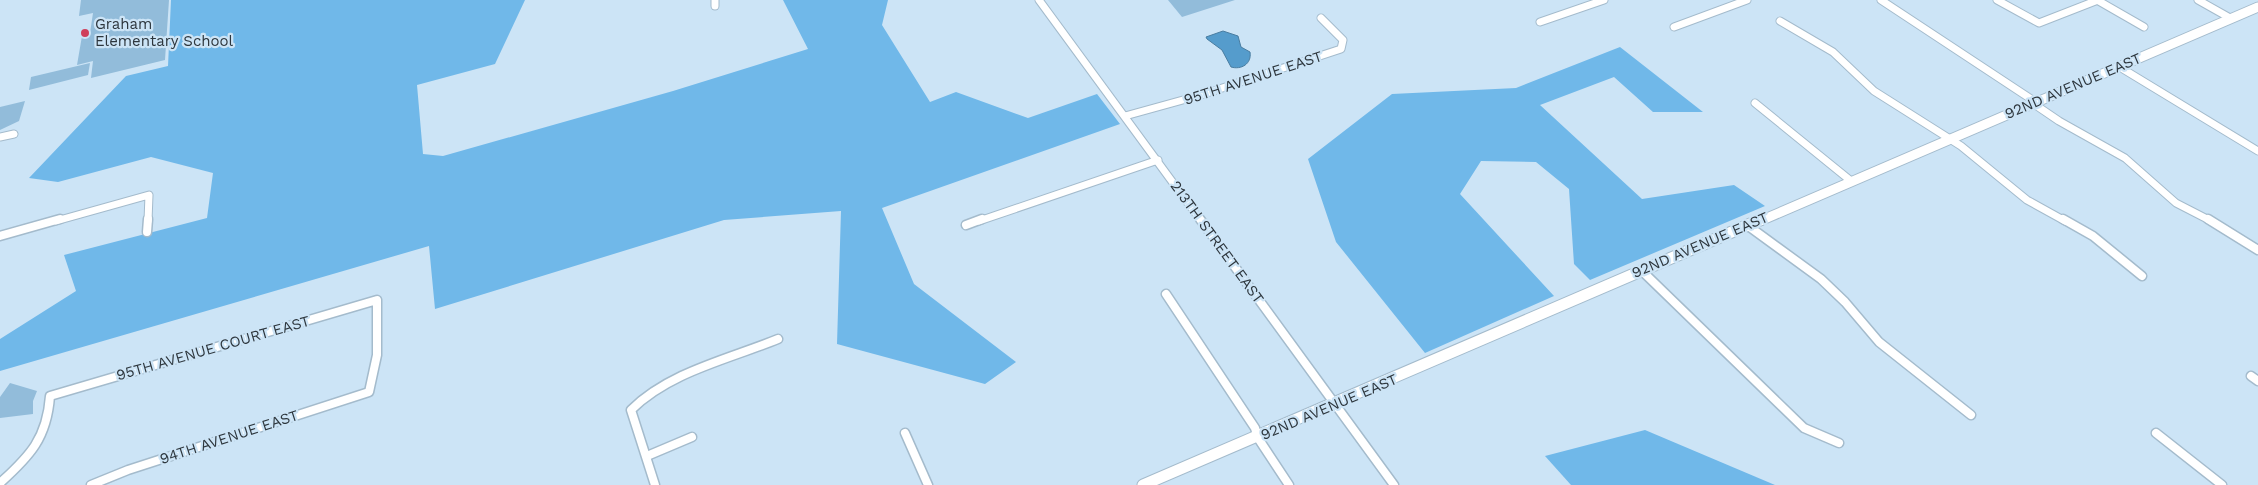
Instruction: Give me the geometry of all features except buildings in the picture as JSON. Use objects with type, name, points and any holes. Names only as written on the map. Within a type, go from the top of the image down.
[{"type":"street","name":"213TH STREET EAST","points":[[1039,0],[1126,116],[1394,485]]},
{"type":"street","points":[[1540,22],[1604,0]]},
{"type":"street","points":[[1674,27],[1747,0]]},
{"type":"street","points":[[1881,0],[2031,99],[2034,104],[2059,121],[2119,154],[2141,170],[2176,203],[2219,225],[2258,250]]},
{"type":"street","points":[[1997,0],[2036,22],[2048,21],[2098,0],[2144,27]]},
{"type":"street","points":[[2198,0],[2230,18]]},
{"type":"street","name":"92ND AVENUE EAST","points":[[1143,485],[1258,438],[1641,270],[2258,7]]},
{"type":"street","name":"95TH AVENUE EAST","points":[[1126,116],[1201,95],[1341,49],[1343,47],[1343,40],[1321,18]]},
{"type":"street","points":[[1780,21],[1833,52],[1874,91],[1961,146],[2027,200],[2093,236],[2142,276]]},
{"type":"street","points":[[2118,66],[2258,151]]},
{"type":"street","points":[[1755,103],[1851,181]]},
{"type":"street","points":[[0,137],[14,134]]},
{"type":"street","points":[[966,226],[1158,160]]},
{"type":"street","points":[[0,236],[149,196],[147,232]]},
{"type":"street","points":[[1747,225],[1754,232],[1821,279],[1879,342],[1971,415]]},
{"type":"street","points":[[1641,270],[1804,428],[1839,443]]},
{"type":"street","points":[[1166,294],[1255,428],[1258,438],[1289,485]]},
{"type":"street","name":"94TH AVENUE EAST","points":[[91,485],[116,474],[369,392],[378,355],[377,300]]},
{"type":"street","name":"95TH AVENUE COURT EAST","points":[[0,483],[28,456],[41,440],[48,424],[50,396],[377,300]]},
{"type":"street","points":[[655,485],[631,410],[652,391],[778,339]]},
{"type":"street","points":[[905,433],[928,485]]},
{"type":"street","points":[[2156,433],[2222,485]]},
{"type":"street","points":[[647,456],[692,437]]},
{"type":"shaded area","points":[[81,0],[169,0],[165,60],[91,78],[93,61],[77,65],[82,36],[90,33],[93,13],[79,16]]},
{"type":"shaded area","points":[[171,0],[525,0],[495,64],[417,85],[423,154],[443,156],[673,91],[808,49],[783,0],[888,0],[882,25],[930,102],[956,92],[1028,118],[1097,94],[1120,124],[882,208],[914,284],[1016,362],[985,384],[837,344],[841,211],[724,220],[435,309],[429,246],[0,371],[0,339],[76,291],[64,255],[207,218],[213,173],[151,157],[58,182],[29,178],[126,76],[168,66]]},
{"type":"shaded area","points":[[1168,0],[1235,0],[1182,17]]},
{"type":"shaded area","points":[[1223,31],[1238,36],[1241,47],[1250,52],[1248,63],[1242,67],[1231,67],[1222,50],[1206,37]]},
{"type":"shaded area","points":[[1620,47],[1703,112],[1653,112],[1614,77],[1540,105],[1642,199],[1734,185],[1765,206],[1590,280],[1574,264],[1569,189],[1536,162],[1481,161],[1460,194],[1554,296],[1425,353],[1336,242],[1308,159],[1392,94],[1516,88]]},
{"type":"shaded area","points":[[90,63],[88,75],[29,90],[31,77]]},
{"type":"shaded area","points":[[25,101],[19,121],[0,130],[0,107]]},
{"type":"shaded area","points":[[10,383],[37,391],[33,401],[33,414],[0,418],[0,397]]},
{"type":"shaded area","points":[[1645,430],[1775,485],[1571,485],[1545,456]]},
{"type":"place","name":"Graham Elementary School","points":[[85,33]]}]
